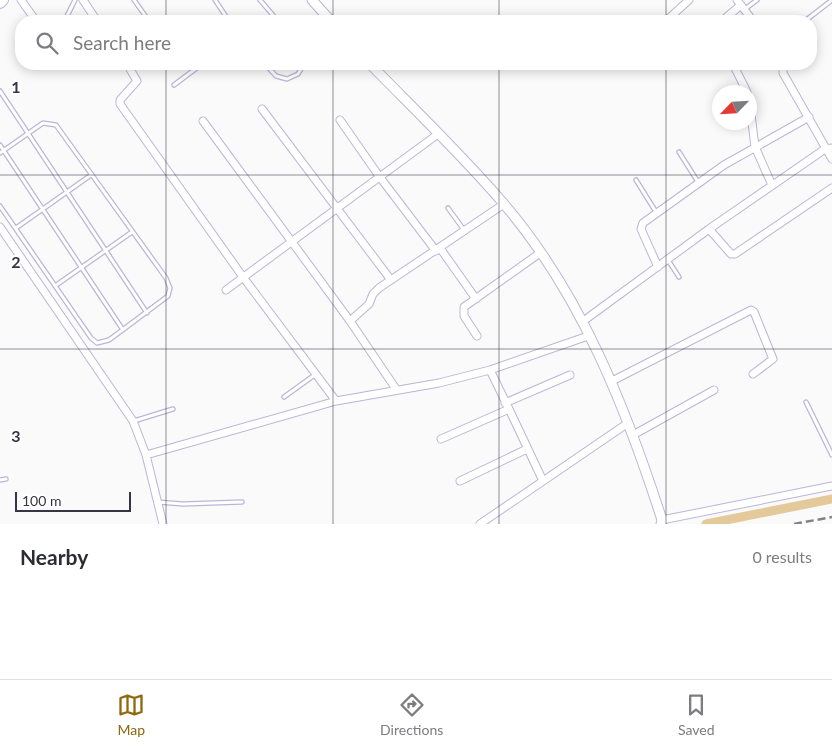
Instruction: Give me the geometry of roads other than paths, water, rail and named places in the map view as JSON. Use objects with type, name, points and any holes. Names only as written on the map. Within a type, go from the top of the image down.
[{"type":"main road","points":[[0,2],[4,0]]},
{"type":"street","points":[[21,0],[32,15]]},
{"type":"street","points":[[82,0],[93,15]]},
{"type":"street","points":[[312,0],[326,15]]},
{"type":"street","points":[[673,15],[689,0]]},
{"type":"street","points":[[729,15],[741,5]]},
{"type":"street","points":[[131,70],[137,81],[120,100],[120,104],[336,401]]},
{"type":"street","points":[[376,70],[504,204],[540,254],[582,322],[612,381],[633,434],[662,522],[832,486]]},
{"type":"street","points":[[736,70],[744,85]]},
{"type":"street","points":[[783,70],[783,73],[829,149],[832,159]]},
{"type":"street","points":[[262,109],[392,280]]},
{"type":"street","points":[[658,267],[641,229],[643,223],[656,212],[755,147],[809,117]]},
{"type":"street","points":[[340,120],[379,176],[476,299]]},
{"type":"street","points":[[203,121],[350,321],[396,389]]},
{"type":"street","points":[[753,130],[755,147],[772,185]]},
{"type":"street","points":[[226,290],[291,240],[438,134]]},
{"type":"street","points":[[582,322],[709,229],[772,185],[829,149]]},
{"type":"street","points":[[709,229],[731,254],[735,254],[832,188]]},
{"type":"street","points":[[350,321],[369,304],[373,294],[379,288],[504,204]]},
{"type":"street","points":[[0,227],[133,421],[146,455],[163,524]]},
{"type":"street","points":[[477,336],[462,312],[467,304],[540,254]]},
{"type":"street","points":[[612,381],[751,310],[754,312],[773,359],[753,374]]},
{"type":"street","points":[[146,455],[336,401],[439,383],[490,370],[588,336]]},
{"type":"street","points":[[490,370],[543,481]]},
{"type":"street","points":[[441,440],[570,375]]},
{"type":"street","points":[[633,434],[714,390]]},
{"type":"street","points":[[480,524],[628,423]]},
{"type":"street","points":[[460,481],[527,449]]},
{"type":"lane","points":[[68,15],[75,0]]},
{"type":"lane","points":[[134,0],[145,15]]},
{"type":"lane","points":[[215,0],[225,15]]},
{"type":"lane","points":[[260,0],[273,15]]},
{"type":"lane","points":[[741,5],[757,0]]},
{"type":"lane","points":[[813,15],[832,0]]},
{"type":"lane","points":[[174,85],[194,70]]},
{"type":"lane","points":[[270,70],[276,76],[287,79],[298,74],[300,70]]},
{"type":"lane","points":[[0,91],[147,312]]},
{"type":"lane","points":[[0,206],[91,338],[97,343],[109,340],[163,302],[170,288],[166,278],[56,124],[43,123],[2,152]]},
{"type":"lane","points":[[0,145],[2,152],[82,267],[123,330]]},
{"type":"lane","points":[[679,152],[699,183]]},
{"type":"lane","points":[[16,228],[91,175]]},
{"type":"lane","points":[[636,180],[656,212]]},
{"type":"lane","points":[[448,208],[465,231]]},
{"type":"lane","points":[[55,286],[132,232]]},
{"type":"lane","points":[[668,260],[679,277]]},
{"type":"lane","points":[[284,396],[316,374]]},
{"type":"lane","points":[[806,402],[832,455]]},
{"type":"lane","points":[[133,421],[173,409]]},
{"type":"lane","points":[[0,480],[6,479]]},
{"type":"lane","points":[[157,502],[183,504],[242,502]]},
{"type":"waterway","points":[[706,524],[832,499]]},
{"type":"railway","points":[[794,524],[832,517]]}]
